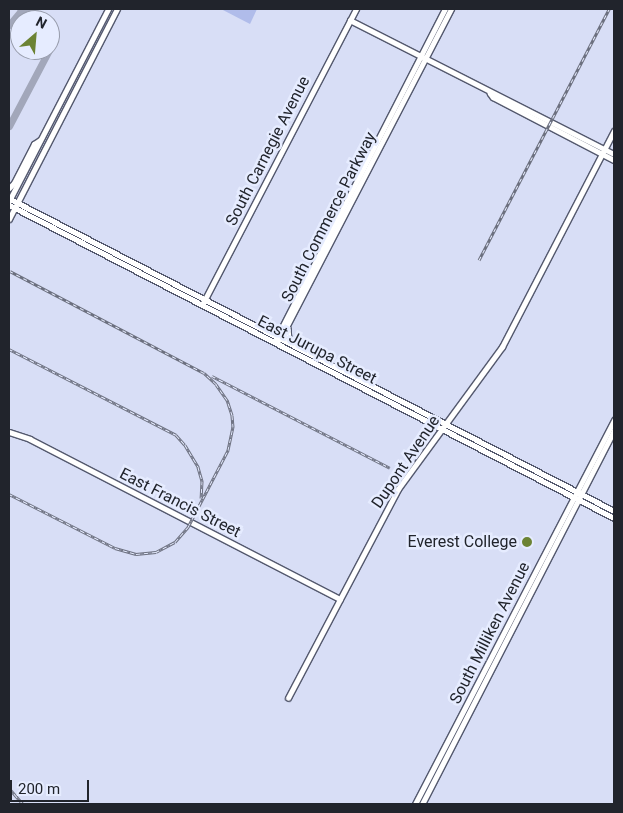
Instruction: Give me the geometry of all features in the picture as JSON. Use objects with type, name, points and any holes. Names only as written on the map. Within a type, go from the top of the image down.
[{"type":"main road","points":[[9,218],[11,202],[108,9]]},
{"type":"main road","points":[[11,202],[117,9]]},
{"type":"main road","points":[[9,188],[14,183],[34,144],[41,140]]},
{"type":"main road","name":"East Jurupa Street","points":[[11,202],[202,305],[297,348],[444,426],[573,498],[614,518]]},
{"type":"main road","name":"East Jurupa Street","points":[[11,202],[131,260],[444,426],[614,511]]},
{"type":"main road","points":[[99,251],[106,252],[126,262],[131,260]]},
{"type":"main road","points":[[140,272],[145,271],[163,280],[169,280]]},
{"type":"main road","name":"South Milliken Avenue","points":[[416,804],[614,420]]},
{"type":"main road","name":"South Milliken Avenue","points":[[422,804],[614,431]]},
{"type":"street","name":"South Carnegie Avenue","points":[[202,305],[356,9]]},
{"type":"street","name":"South Commerce Parkway","points":[[277,339],[289,321],[423,58],[445,9]]},
{"type":"street","name":"South Commerce Parkway","points":[[277,339],[423,58],[451,9]]},
{"type":"street","points":[[350,20],[490,92],[494,97],[604,152],[614,160]]},
{"type":"street","name":"Dupont Avenue","points":[[288,698],[398,488],[494,361],[614,132]]},
{"type":"street","points":[[604,152],[614,154]]},
{"type":"street","points":[[289,321],[287,334],[297,348]]},
{"type":"street","name":"East Francis Street","points":[[9,432],[30,439],[340,599]]},
{"type":"shaded area","points":[[221,9],[257,9],[250,24]]},
{"type":"taxiway","points":[[9,126],[44,60]]},
{"type":"railway","points":[[479,260],[609,9]]},
{"type":"railway","points":[[9,494],[115,548],[136,554],[156,552],[175,542],[188,527],[228,450],[233,427],[232,415],[227,400],[216,384],[204,373],[10,271]]},
{"type":"railway","points":[[9,349],[176,435],[185,445],[198,467],[202,481],[201,498]]},
{"type":"railway","points":[[212,376],[390,468]]},
{"type":"railway","points":[[9,788],[23,804]]},
{"type":"place","name":"Everest College","points":[[527,542]]}]
